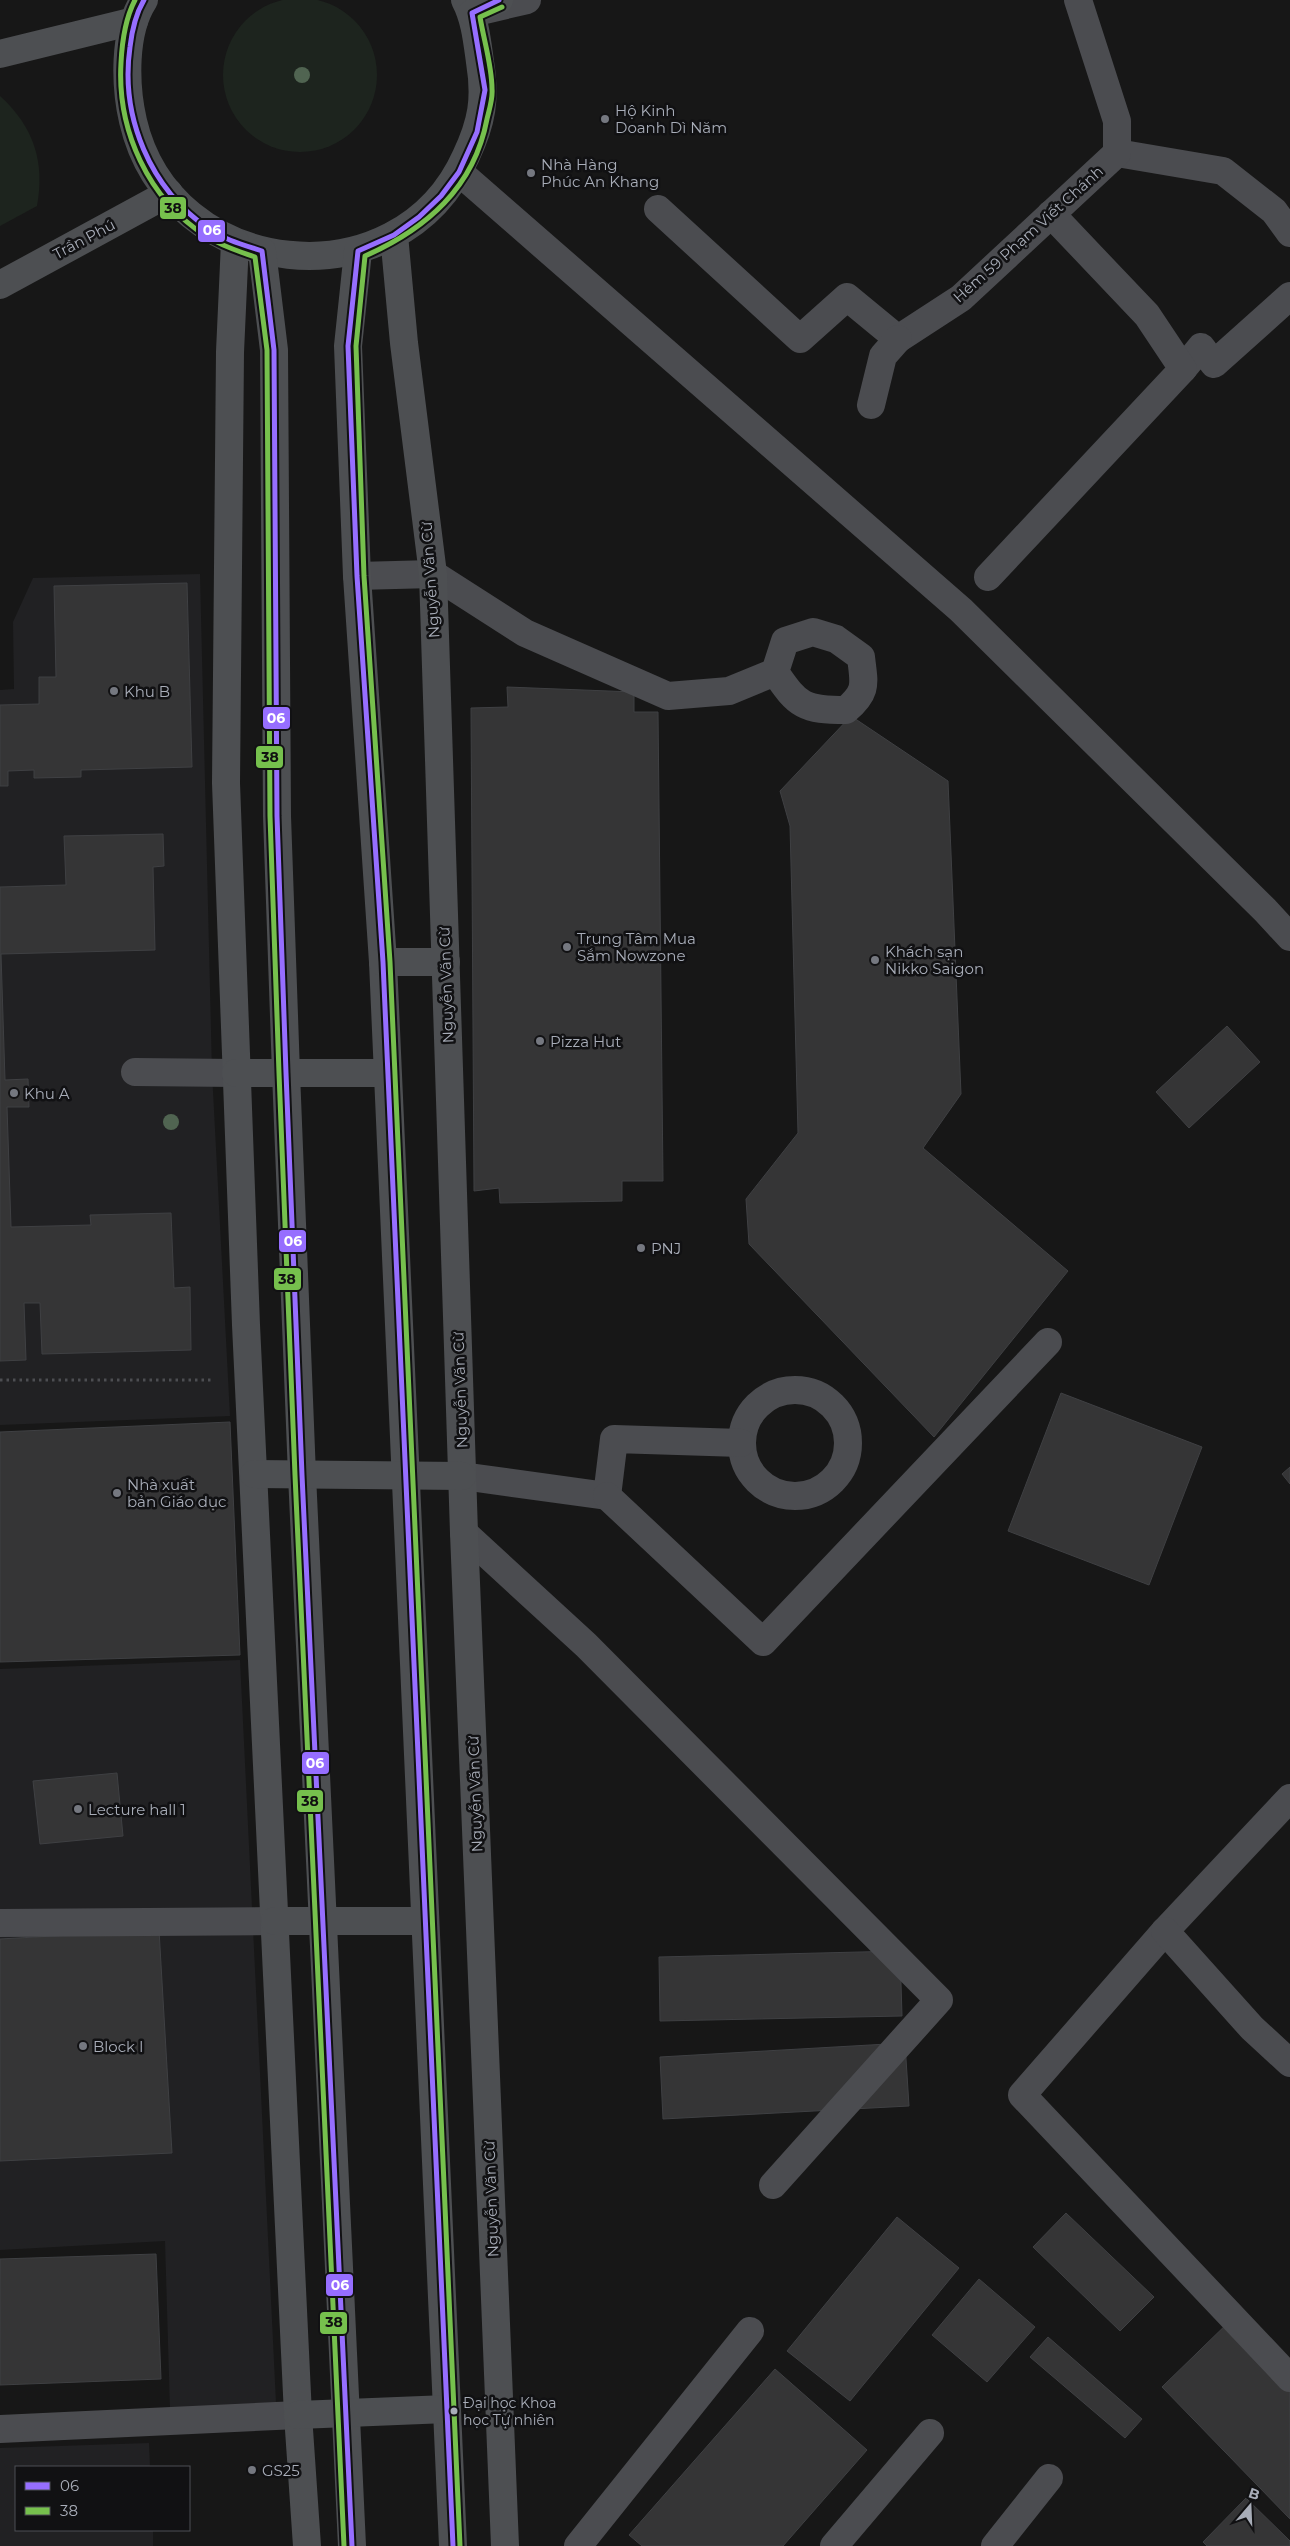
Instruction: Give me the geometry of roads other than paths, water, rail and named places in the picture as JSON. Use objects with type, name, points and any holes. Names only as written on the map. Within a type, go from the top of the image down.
[{"type":"main road","points":[[0,54],[139,10],[128,66],[129,100],[136,134],[146,157],[169,193],[203,224],[235,242],[262,251],[289,256],[317,257],[358,251],[394,235],[419,217],[441,196],[459,172],[477,132],[485,90],[468,7],[499,0]]},
{"type":"main road","name":"Trần Phú","points":[[0,285],[169,193]]},
{"type":"main road","name":"Nguyễn Văn Cừ","points":[[394,235],[404,343],[433,574],[464,1533],[505,2546]]},
{"type":"main road","points":[[235,242],[230,352],[226,783],[249,1379],[298,2415],[307,2546]]},
{"type":"main road","points":[[262,251],[274,350],[277,816],[286,1073],[302,1475],[352,2546]]},
{"type":"main road","points":[[358,251],[348,346],[357,576],[383,962],[452,2546]]},
{"type":"main road","points":[[383,962],[446,962]]},
{"type":"main road","points":[[236,1073],[387,1073]]},
{"type":"main road","points":[[254,1474],[462,1476]]},
{"type":"main road","points":[[275,1921],[425,1921]]},
{"type":"main road","points":[[298,2415],[447,2409]]},
{"type":"street","points":[[468,7],[527,0]]},
{"type":"street","name":"Hẻm 59 Phạm Viết Chánh","points":[[898,339],[961,298],[1117,153],[1117,121],[1078,0]]},
{"type":"street","points":[[1117,153],[1223,171],[1274,211],[1290,233]]},
{"type":"street","points":[[459,172],[961,610],[1265,910],[1290,937]]},
{"type":"street","points":[[658,208],[800,339],[847,296],[898,339],[884,356],[871,405]]},
{"type":"street","points":[[1051,214],[1147,315],[1183,369]]},
{"type":"street","points":[[988,577],[1183,369],[1201,347],[1214,364],[1290,296]]},
{"type":"street","points":[[357,576],[433,574],[525,633],[668,696],[729,691],[775,672]]},
{"type":"street","points":[[135,1072],[236,1073]]},
{"type":"street","points":[[462,1476],[607,1496],[763,1642],[1048,1342]]},
{"type":"street","points":[[607,1496],[614,1439],[741,1443]]},
{"type":"street","points":[[464,1533],[586,1645],[939,2000],[773,2185]]},
{"type":"street","points":[[1290,1798],[1165,1931],[1022,2096],[1290,2378]]},
{"type":"street","points":[[0,1923],[275,1921]]},
{"type":"street","points":[[1165,1931],[1252,2028],[1290,2063]]},
{"type":"street","points":[[578,2546],[750,2330]]},
{"type":"street","points":[[0,2429],[298,2415]]},
{"type":"street","points":[[834,2546],[930,2433]]},
{"type":"street","points":[[995,2546],[1049,2478]]},
{"type":"place","name":"Hộ Kinh Doanh Dì Năm","points":[[605,119]]},
{"type":"place","name":"Nhà Hàng Phúc An Khang","points":[[531,173]]},
{"type":"place","name":"Khu B","points":[[114,691]]},
{"type":"place","name":"Trung Tâm Mua Sắm Nowzone","points":[[567,947]]},
{"type":"place","name":"Khách sạn Nikko Saigon","points":[[875,960]]},
{"type":"place","name":"Pizza Hut","points":[[540,1041]]},
{"type":"place","name":"Khu A","points":[[14,1093]]},
{"type":"place","name":"PNJ","points":[[641,1248]]},
{"type":"place","name":"Nhà xuất bản Giáo dục","points":[[117,1493]]},
{"type":"place","name":"Lecture hall 1","points":[[78,1809]]},
{"type":"place","name":"Block I","points":[[83,2046]]},
{"type":"place","name":"Đại học Khoa học Tự nhiên","points":[[454,2411]]},
{"type":"place","name":"GS25","points":[[252,2470]]}]
